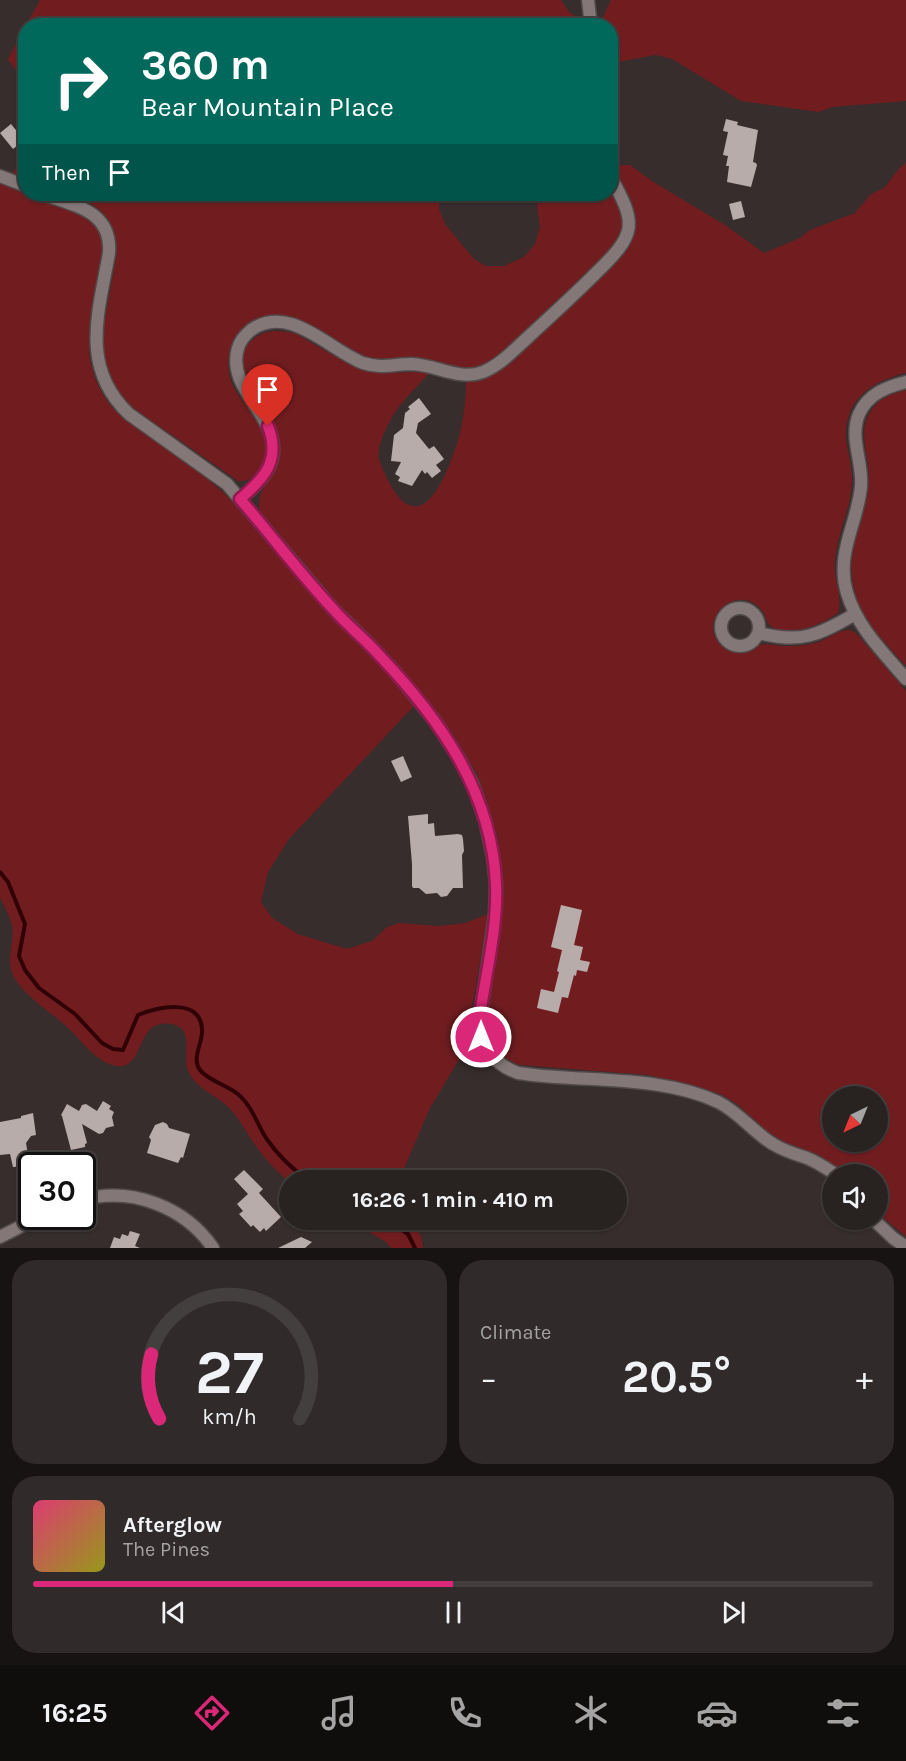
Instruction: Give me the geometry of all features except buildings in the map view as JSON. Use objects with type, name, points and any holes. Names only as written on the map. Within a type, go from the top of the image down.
[{"type":"street","points":[[588,0],[590,18]]},
{"type":"street","points":[[0,176],[18,183]]},
{"type":"street","points":[[240,499],[268,469],[274,446],[268,426],[243,388],[235,367],[240,344],[252,329],[278,323],[296,325],[351,357],[371,365],[414,364],[466,376],[486,371],[504,359],[567,302],[609,261],[624,242],[628,233],[629,213],[618,190]]},
{"type":"street","points":[[63,201],[87,210],[101,220],[110,243],[97,325],[96,348],[100,370],[109,391],[129,414],[217,475],[240,499],[333,609],[382,657],[429,714],[453,747],[473,786],[490,838],[496,885],[495,914],[479,1025],[481,1037],[492,1057],[501,1066],[518,1073],[636,1083],[675,1089],[705,1097],[736,1113],[770,1143],[822,1167]]},
{"type":"street","points":[[906,382],[873,395],[860,412],[855,426],[861,487],[846,546],[843,575],[855,614],[868,634],[906,679]]},
{"type":"street","points":[[759,633],[783,638],[809,637],[855,614]]},
{"type":"street","points":[[96,1197],[130,1196],[158,1204],[171,1210],[196,1228],[213,1248]]},
{"type":"street","points":[[0,1237],[18,1228]]},
{"type":"street","points":[[885,1230],[906,1247]]},
{"type":"shaded area","points":[[40,0],[561,0],[569,12],[578,18],[30,18]]},
{"type":"shaded area","points":[[611,0],[906,0],[906,101],[832,107],[819,112],[741,101],[672,59],[656,55],[618,62],[618,18],[602,18]]},
{"type":"shaded area","points":[[18,40],[18,74],[8,59]]},
{"type":"shaded area","points":[[906,162],[906,373],[872,386],[863,393],[850,412],[846,437],[852,482],[836,553],[835,569],[840,601],[838,613],[807,628],[781,630],[773,628],[767,622],[761,609],[752,602],[742,600],[732,601],[724,606],[713,623],[714,633],[719,643],[728,650],[739,653],[764,644],[798,646],[811,644],[841,631],[851,631],[860,637],[906,691],[906,1237],[888,1222],[888,1164],[831,1164],[819,1155],[782,1141],[768,1132],[737,1104],[720,1094],[699,1087],[648,1075],[520,1065],[504,1057],[494,1047],[488,1034],[486,1016],[504,891],[498,837],[487,801],[477,774],[453,734],[410,679],[386,651],[340,607],[260,511],[260,496],[276,466],[280,448],[278,435],[254,394],[243,366],[243,353],[251,341],[266,332],[276,331],[294,333],[364,370],[380,373],[429,373],[395,413],[384,433],[379,454],[383,471],[398,496],[406,504],[418,506],[433,495],[450,462],[463,419],[466,381],[489,377],[507,365],[619,260],[629,247],[634,235],[635,212],[618,177],[618,165],[630,165],[725,225],[764,253],[800,238],[810,230],[855,213],[871,194],[884,188]]},
{"type":"shaded area","points":[[18,165],[18,175],[13,173]]},
{"type":"shaded area","points":[[0,183],[18,191],[18,201],[44,201],[84,217],[97,228],[102,250],[91,311],[89,355],[95,378],[111,406],[130,424],[200,473],[228,497],[322,608],[384,670],[414,706],[289,839],[268,872],[261,902],[272,918],[298,934],[347,949],[372,941],[386,928],[398,923],[440,926],[465,923],[488,914],[472,1008],[470,1025],[473,1041],[430,1108],[403,1170],[279,1170],[279,1172],[261,1153],[230,1109],[192,1078],[186,1062],[185,1033],[181,1028],[176,1025],[160,1024],[152,1028],[130,1063],[123,1066],[111,1065],[94,1055],[65,1025],[32,998],[15,979],[10,966],[12,926],[0,897]]},
{"type":"shaded area","points":[[86,201],[440,201],[439,209],[445,224],[474,259],[486,266],[504,266],[524,257],[535,244],[540,227],[537,205],[540,201],[617,201],[623,226],[621,233],[613,248],[497,357],[479,366],[461,369],[418,359],[366,357],[314,328],[291,319],[278,317],[263,319],[244,329],[237,336],[229,356],[230,378],[234,388],[260,426],[265,436],[266,446],[265,457],[260,469],[248,480],[238,481],[133,408],[118,392],[107,369],[103,346],[104,325],[117,252],[115,235],[108,219],[99,209]]},
{"type":"shaded area","points":[[906,390],[906,666],[865,617],[856,594],[851,568],[869,487],[864,437],[866,422],[872,409],[880,401],[889,395]]},
{"type":"shaded area","points":[[366,1230],[417,1230],[422,1239],[423,1248],[391,1248],[386,1242]]},
{"type":"waterway","points":[[0,872],[8,882],[25,924],[19,956],[25,970],[39,988],[75,1014],[102,1043],[113,1049],[123,1050],[138,1015],[156,1009],[177,1007],[194,1013],[200,1020],[202,1030],[197,1055],[200,1070],[244,1099],[266,1138],[296,1170]]},
{"type":"waterway","points":[[402,1230],[408,1234],[415,1248]]},
{"type":"route","points":[[268,426],[274,446],[268,469],[252,489],[240,499],[340,617],[382,657],[429,714],[453,747],[468,773],[480,802],[494,857],[496,885],[495,914],[479,1025],[481,1037]]}]
